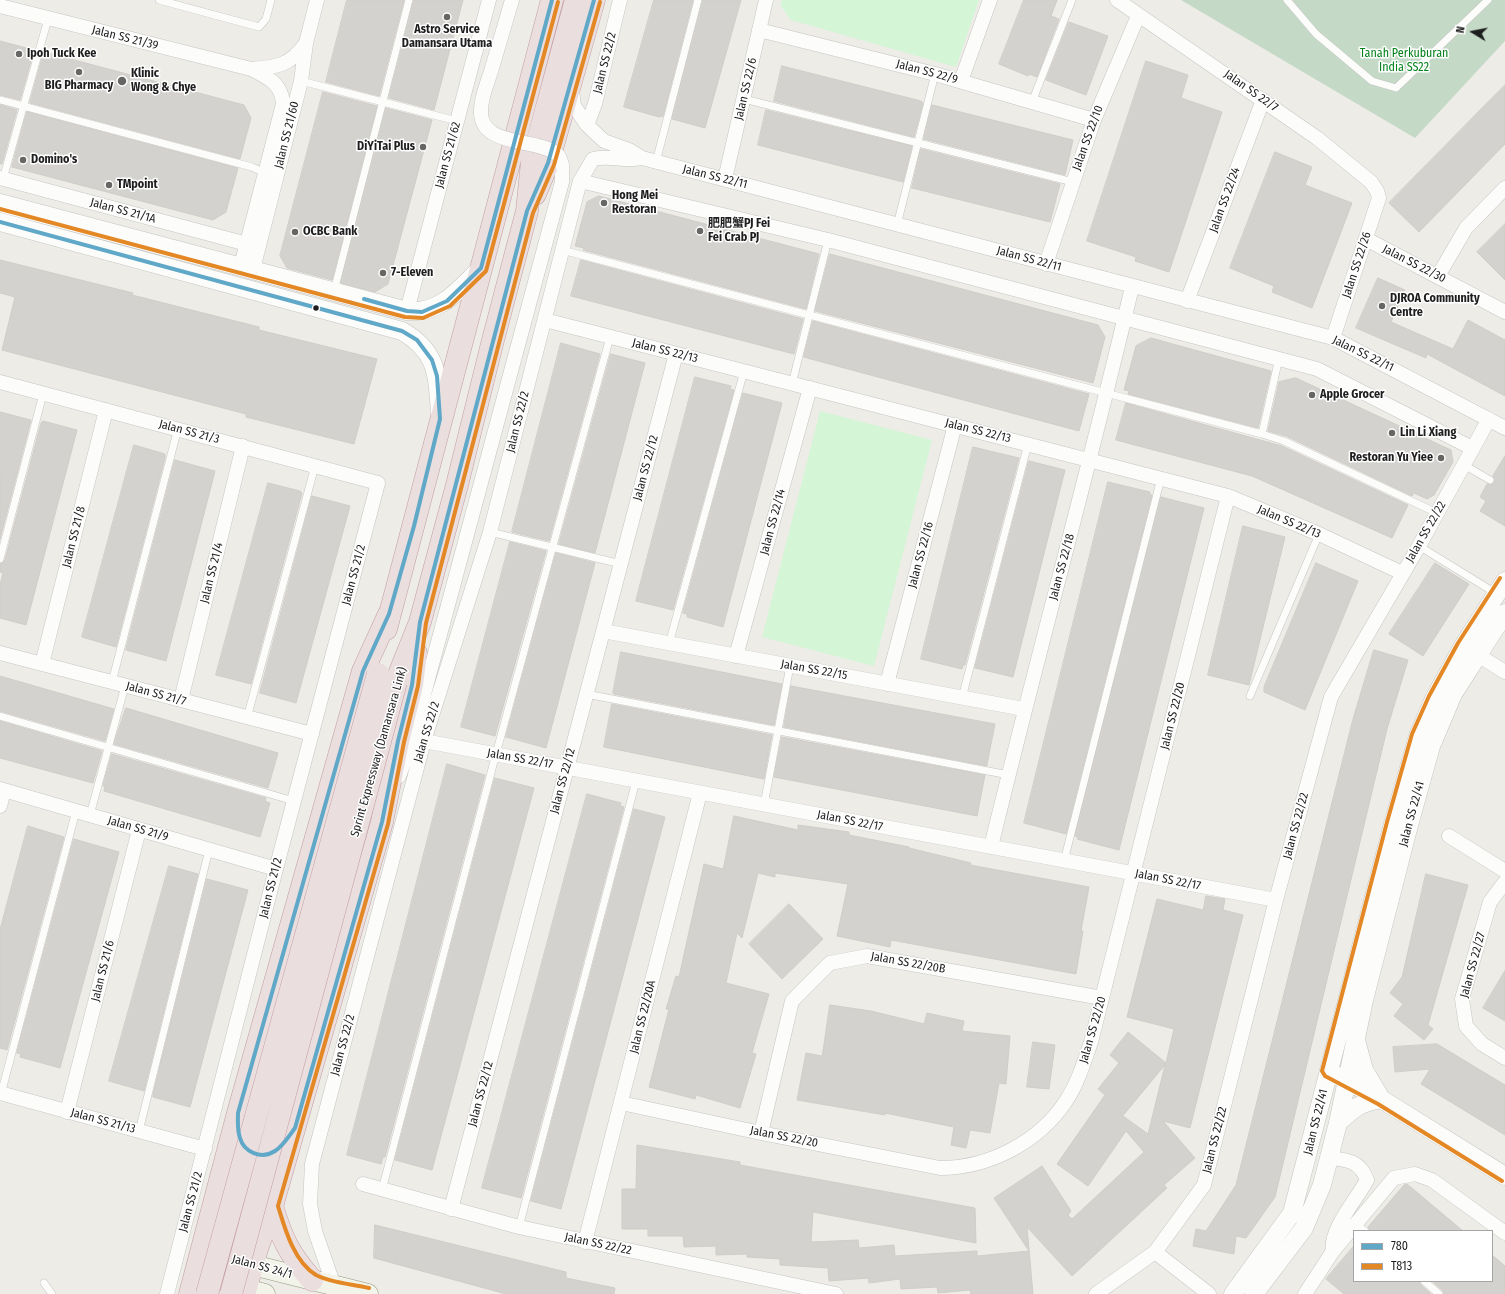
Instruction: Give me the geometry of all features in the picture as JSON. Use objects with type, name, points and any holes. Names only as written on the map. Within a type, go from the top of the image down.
[{"type":"highway","name":"Sprint Expressway (Damansara Link)","points":[[246,1293],[387,678],[389,614],[414,526],[440,419],[552,0]]},
{"type":"highway","name":"Sprint Expressway (Damansara Link)","points":[[207,1294],[387,678],[420,622],[457,485],[527,212],[532,162],[576,0]]},
{"type":"highway","points":[[527,212],[548,163],[594,0]]},
{"type":"highway","points":[[192,1285],[238,1113],[363,671],[389,614]]},
{"type":"highway","points":[[246,1293],[253,1263],[272,1206],[382,822],[398,741],[412,685],[420,622]]},
{"type":"highway","points":[[238,1113],[238,1132],[240,1142],[245,1149],[255,1155],[273,1153],[294,1128]]},
{"type":"highway","points":[[272,1206],[285,1244],[296,1262],[312,1280]]},
{"type":"main road","name":"Jalan SS 24/1","points":[[201,1252],[253,1263],[368,1294]]},
{"type":"main road","points":[[192,1285],[246,1293]]},
{"type":"street","name":"Jalan SS 21/60","points":[[247,268],[301,81],[306,43],[317,0]]},
{"type":"street","name":"Jalan SS 21/62","points":[[407,311],[489,0]]},
{"type":"street","points":[[382,822],[410,746],[562,182],[562,165],[558,155],[548,148],[498,136],[486,128],[481,116],[481,108],[512,0]]},
{"type":"street","name":"Jalan SS 22/2","points":[[587,125],[595,104],[620,0]]},
{"type":"street","name":"Jalan SS 22/6","points":[[725,179],[766,0]]},
{"type":"street","points":[[961,81],[990,0]]},
{"type":"street","name":"Jalan SS 22/7","points":[[1117,0],[1138,16],[1318,138],[1361,172],[1371,182],[1377,191]]},
{"type":"street","name":"Jalan SS 21/39","points":[[0,6],[251,69],[278,86],[283,104]]},
{"type":"street","name":"Jalan SS 22/10","points":[[1046,264],[1094,120],[1138,16]]},
{"type":"street","name":"Jalan SS 22/9","points":[[759,30],[935,74],[1094,120]]},
{"type":"street","name":"Jalan SS 21/39","points":[[251,69],[272,68],[286,64],[299,53],[306,43]]},
{"type":"street","name":"Jalan SS 22/11","points":[[571,85],[574,106],[587,125],[604,140],[629,150],[642,158],[1132,287],[1333,338],[1505,428]]},
{"type":"street","name":"Jalan SS 22/24","points":[[1187,301],[1263,100]]},
{"type":"street","name":"Jalan SS 21/60","points":[[247,268],[247,244],[283,104]]},
{"type":"street","name":"Jalan SS 22/2","points":[[334,1286],[324,1261],[313,1224],[310,1204],[312,1164],[424,741],[490,532],[580,181],[593,159],[607,156],[632,160],[642,158]]},
{"type":"street","name":"Jalan SS 21/1A","points":[[2,179],[247,244]]},
{"type":"street","points":[[580,181],[828,240],[1125,317],[1317,369],[1472,448]]},
{"type":"street","points":[[1438,276],[1466,228],[1505,188]]},
{"type":"street","name":"Jalan SS 22/26","points":[[1333,338],[1379,198],[1377,191]]},
{"type":"street","points":[[0,203],[407,311],[422,312],[447,301],[481,268]]},
{"type":"street","points":[[0,222],[402,331],[417,340],[432,360],[437,376],[440,419]]},
{"type":"street","name":"Jalan SS 22/30","points":[[1366,239],[1505,312]]},
{"type":"street","name":"Jalan SS 22/18","points":[[991,847],[1024,709],[1090,460],[1132,287]]},
{"type":"street","name":"Jalan SS 22/13","points":[[545,320],[1228,496],[1319,534],[1402,572]]},
{"type":"street","name":"Jalan SS 22/12","points":[[451,1208],[676,354]]},
{"type":"street","name":"Jalan SS 21/3","points":[[0,382],[178,428],[378,483]]},
{"type":"street","name":"Jalan SS 22/14","points":[[736,656],[810,388]]},
{"type":"street","name":"Jalan SS 21/8","points":[[42,664],[106,410]]},
{"type":"street","name":"Jalan SS 22/22","points":[[1096,1294],[1154,1252],[1204,1185],[1276,900],[1331,697],[1402,572],[1419,546],[1472,448],[1490,419]]},
{"type":"street","name":"Jalan SS 22/16","points":[[887,684],[955,425]]},
{"type":"street","name":"Jalan SS 21/4","points":[[181,700],[243,446]]},
{"type":"street","name":"Jalan SS 21/2","points":[[167,1294],[276,869],[378,483]]},
{"type":"street","name":"Jalan SS 22/20","points":[[621,1102],[761,1133],[940,1168],[958,1168],[989,1160],[1019,1146],[1038,1134],[1054,1118],[1067,1099],[1081,1070],[1091,1042],[1228,496]]},
{"type":"street","name":"Jalan SS 22/41","points":[[1233,1294],[1292,1213],[1393,824],[1418,736],[1434,699],[1463,646],[1501,588]]},
{"type":"street","name":"Jalan SS 22/41","points":[[1254,1294],[1304,1228],[1322,1185],[1330,1158],[1356,1038],[1409,825],[1431,746],[1453,694],[1505,613]]},
{"type":"street","name":"Jalan SS 22/15","points":[[603,631],[1024,709]]},
{"type":"street","points":[[1463,646],[1505,672]]},
{"type":"street","name":"Jalan SS 21/7","points":[[0,653],[312,734]]},
{"type":"street","name":"Jalan SS 22/17","points":[[424,741],[1276,900]]},
{"type":"street","points":[[0,806],[2,790]]},
{"type":"street","name":"Jalan SS 21/9","points":[[2,790],[276,869]]},
{"type":"street","name":"Jalan SS 22/20A","points":[[585,1242],[700,793]]},
{"type":"street","name":"Jalan SS 21/6","points":[[67,1112],[139,830]]},
{"type":"street","points":[[1449,836],[1505,871]]},
{"type":"street","name":"Jalan SS 22/27","points":[[1505,882],[1490,902],[1462,999],[1466,1026],[1482,1044],[1505,1058]]},
{"type":"street","name":"Jalan SS 22/20B","points":[[761,1133],[792,1001],[830,963],[867,956],[1102,998]]},
{"type":"street","points":[[1356,1038],[1364,1070],[1381,1099]]},
{"type":"street","points":[[1328,1071],[1381,1099],[1505,1176]]},
{"type":"street","name":"Jalan SS 21/13","points":[[1,1093],[205,1149]]},
{"type":"street","points":[[1338,1123],[1354,1108],[1366,1102],[1381,1099]]},
{"type":"street","points":[[1330,1158],[1347,1160],[1357,1165],[1363,1170],[1366,1180],[1336,1229],[1331,1244],[1333,1251]]},
{"type":"street","points":[[1360,1227],[1394,1178],[1415,1174],[1432,1180],[1505,1233]]},
{"type":"street","name":"Jalan SS 22/22","points":[[363,1184],[519,1227],[836,1294]]},
{"type":"street","points":[[1312,1291],[1333,1251],[1353,1233]]},
{"type":"street","points":[[1154,1252],[1209,1294]]},
{"type":"lane","points":[[159,0],[259,27],[266,19],[271,0]]},
{"type":"lane","points":[[334,291],[409,0]]},
{"type":"lane","points":[[656,162],[698,0]]},
{"type":"lane","points":[[1032,102],[1072,0]]},
{"type":"lane","points":[[1287,0],[1316,34],[1372,82],[1396,88],[1488,0]]},
{"type":"lane","points":[[2,179],[48,19]]},
{"type":"lane","points":[[897,225],[935,74]]},
{"type":"lane","points":[[301,81],[457,121]]},
{"type":"lane","points":[[744,99],[1073,182]]},
{"type":"lane","points":[[0,100],[252,167],[265,173]]},
{"type":"lane","points":[[792,384],[828,240]]},
{"type":"lane","points":[[562,250],[1262,434],[1284,441],[1437,513]]},
{"type":"lane","points":[[382,1190],[496,755],[610,337]]},
{"type":"lane","points":[[1262,434],[1279,358]]},
{"type":"lane","points":[[669,644],[744,371]]},
{"type":"lane","points":[[0,559],[43,394]]},
{"type":"lane","points":[[90,816],[109,748],[119,684],[178,428]]},
{"type":"lane","points":[[962,698],[1028,444]]},
{"type":"lane","points":[[1464,465],[1490,480]]},
{"type":"lane","points":[[247,718],[315,466]]},
{"type":"lane","points":[[1064,861],[1161,478]]},
{"type":"lane","points":[[490,532],[621,564]]},
{"type":"lane","points":[[1250,696],[1319,534]]},
{"type":"lane","points":[[1419,546],[1501,588]]},
{"type":"lane","points":[[764,805],[790,666]]},
{"type":"lane","points":[[586,694],[1008,775]]},
{"type":"lane","points":[[0,716],[294,801]]},
{"type":"lane","points":[[519,1227],[636,781]]},
{"type":"lane","points":[[1,1093],[76,812]]},
{"type":"lane","points":[[139,1131],[209,850]]},
{"type":"lane","points":[[1425,1282],[1439,1294]]},
{"type":"lane","points":[[44,1283],[52,1294]]},
{"type":"green space","points":[[782,0],[979,0],[956,67],[791,20],[780,5]]},
{"type":"green space","name":"Tanah Perkuburan India SS22","points":[[1181,0],[1505,0],[1505,41],[1415,138]]},
{"type":"green space","points":[[820,411],[932,440],[874,666],[762,637]]},
{"type":"building","points":[[347,0],[404,0],[379,96],[326,82]]},
{"type":"building","points":[[414,0],[463,0],[434,110],[389,98]]},
{"type":"building","points":[[654,0],[693,0],[663,116],[659,117],[624,107]]},
{"type":"building","points":[[703,0],[741,0],[705,128],[672,119]]},
{"type":"building","points":[[1024,0],[1057,0],[1051,16],[1059,19],[1037,77],[1029,74],[1028,76],[999,64]]},
{"type":"building","points":[[1069,22],[1108,36],[1086,95],[1046,80]]},
{"type":"building","points":[[0,41],[34,50],[20,100],[0,95]]},
{"type":"building","points":[[44,52],[244,105],[251,118],[240,159],[30,103]]},
{"type":"building","points":[[1146,61],[1188,75],[1181,98],[1222,112],[1169,272],[1135,261],[1136,257],[1087,241]]},
{"type":"building","points":[[782,66],[921,101],[923,103],[914,137],[774,101]]},
{"type":"building","points":[[1505,85],[1505,144],[1419,232],[1389,203]]},
{"type":"building","points":[[323,92],[377,106],[332,280],[287,268],[280,256]]},
{"type":"building","points":[[0,105],[17,110],[2,164],[0,164]]},
{"type":"building","points":[[932,105],[1073,140],[1065,175],[924,139]]},
{"type":"building","points":[[386,108],[432,120],[388,284],[375,292],[341,283]]},
{"type":"building","points":[[766,110],[912,146],[903,182],[758,145]]},
{"type":"building","points":[[27,112],[238,168],[226,212],[213,220],[12,167]]},
{"type":"building","points":[[921,149],[1060,184],[1050,222],[912,188]]},
{"type":"building","points":[[1275,152],[1312,167],[1305,185],[1352,203],[1312,308],[1272,292],[1274,286],[1230,268]]},
{"type":"building","points":[[599,196],[819,254],[806,309],[583,250],[584,248],[575,246],[587,202]]},
{"type":"building","points":[[1505,224],[1505,280],[1477,252]]},
{"type":"building","points":[[830,254],[1098,325],[1105,337],[1093,383],[815,311]]},
{"type":"building","points":[[0,260],[133,293],[132,295],[259,327],[259,330],[377,359],[354,444],[246,417],[246,414],[2,350],[15,297],[0,293]]},
{"type":"building","points":[[581,260],[803,319],[794,354],[571,296]]},
{"type":"building","points":[[1378,278],[1405,290],[1391,322],[1453,349],[1468,320],[1505,340],[1505,396],[1427,354],[1426,358],[1356,328]]},
{"type":"building","points":[[813,321],[1089,394],[1079,431],[804,357]]},
{"type":"building","points":[[1151,338],[1271,371],[1258,428],[1128,394],[1129,391],[1124,390],[1136,346]]},
{"type":"building","points":[[561,343],[600,354],[549,541],[512,532]]},
{"type":"building","points":[[611,354],[645,363],[595,553],[559,544]]},
{"type":"building","points":[[695,377],[731,386],[730,389],[734,390],[673,610],[636,601]]},
{"type":"building","points":[[1296,378],[1451,450],[1453,462],[1434,495],[1427,499],[1414,493],[1412,496],[1286,436],[1268,431],[1279,382]]},
{"type":"building","points":[[743,393],[782,403],[723,627],[687,617],[687,614],[683,613]]},
{"type":"building","points":[[1126,403],[1282,446],[1408,505],[1392,538],[1252,476],[1116,440]]},
{"type":"building","points":[[0,412],[31,420],[0,539]]},
{"type":"building","points":[[43,421],[77,430],[26,625],[0,618],[0,585],[3,573],[0,572],[0,564],[5,560],[41,423]]},
{"type":"building","points":[[134,445],[165,454],[165,458],[116,647],[82,637]]},
{"type":"building","points":[[973,447],[1019,458],[965,665],[963,665],[962,669],[921,659]]},
{"type":"building","points":[[1505,456],[1505,526],[1480,511],[1486,501],[1480,497],[1487,484],[1494,483],[1495,480],[1493,476]]},
{"type":"building","points":[[175,460],[215,471],[166,661],[126,650]]},
{"type":"building","points":[[1029,461],[1065,470],[1013,677],[975,668]]},
{"type":"building","points":[[1108,482],[1150,492],[1150,495],[1152,495],[1066,834],[1024,823]]},
{"type":"building","points":[[268,483],[300,491],[302,493],[251,684],[216,675]]},
{"type":"building","points":[[312,496],[350,506],[296,703],[260,693]]},
{"type":"building","points":[[1161,497],[1204,508],[1119,850],[1077,839],[1078,837],[1075,836]]},
{"type":"building","points":[[1243,526],[1285,537],[1249,685],[1208,675]]},
{"type":"building","points":[[510,542],[546,551],[495,736],[461,727]]},
{"type":"building","points":[[556,553],[595,563],[546,748],[506,737]]},
{"type":"building","points":[[1316,563],[1358,581],[1305,710],[1264,692],[1264,687]]},
{"type":"building","points":[[1435,563],[1469,584],[1423,656],[1389,634]]},
{"type":"building","points":[[1374,650],[1408,660],[1387,729],[1275,1197],[1246,1238],[1236,1236],[1234,1254],[1193,1246],[1196,1229],[1206,1231],[1236,1185],[1353,719]]},
{"type":"building","points":[[621,652],[782,684],[774,725],[614,694]]},
{"type":"building","points":[[0,676],[114,709],[105,741],[0,711]]},
{"type":"building","points":[[791,686],[995,724],[987,766],[784,727]]},
{"type":"building","points":[[612,704],[772,735],[764,779],[604,747]]},
{"type":"building","points":[[126,708],[278,753],[268,788],[114,744]]},
{"type":"building","points":[[0,721],[102,751],[93,783],[0,758]]},
{"type":"building","points":[[782,737],[985,775],[977,816],[774,777]]},
{"type":"building","points":[[112,754],[266,798],[265,801],[270,803],[260,837],[104,791],[105,786],[103,786]]},
{"type":"building","points":[[447,764],[485,775],[385,1157],[383,1157],[381,1164],[347,1155]]},
{"type":"building","points":[[495,778],[534,788],[432,1170],[395,1160]]},
{"type":"building","points":[[587,794],[621,803],[620,806],[624,807],[521,1198],[482,1188]]},
{"type":"building","points":[[634,809],[665,817],[561,1209],[531,1201]]},
{"type":"building","points":[[734,816],[798,830],[798,825],[849,832],[849,835],[909,847],[971,863],[970,865],[1089,887],[1081,931],[1083,931],[1076,974],[891,940],[890,947],[837,936],[848,884],[775,873],[775,877],[758,873],[742,938],[737,933],[726,983],[769,994],[752,1053],[756,1054],[740,1108],[696,1095],[695,1099],[649,1087],[669,1009],[666,1009],[676,976],[679,977],[704,864],[723,869]]},
{"type":"building","points":[[28,826],[64,837],[7,1050],[0,1048],[0,930]]},
{"type":"building","points":[[74,839],[119,852],[60,1068],[20,1057],[21,1054],[17,1053]]},
{"type":"building","points":[[169,866],[198,874],[144,1091],[109,1081]]},
{"type":"building","points":[[1426,874],[1468,885],[1428,1025],[1433,1029],[1424,1040],[1394,1016],[1403,1004],[1390,993],[1402,977]]},
{"type":"building","points":[[207,879],[248,890],[190,1107],[153,1097],[153,1094]]},
{"type":"building","points":[[1206,896],[1225,899],[1223,910],[1243,915],[1190,1128],[1163,1121],[1195,1158],[1164,1185],[1167,1188],[1072,1276],[1027,1227],[1033,1294],[971,1294],[970,1290],[938,1293],[937,1287],[901,1289],[900,1279],[869,1283],[868,1278],[829,1281],[828,1268],[780,1265],[780,1259],[747,1257],[747,1254],[716,1255],[716,1246],[684,1247],[683,1236],[648,1236],[648,1229],[622,1229],[622,1189],[636,1189],[637,1145],[740,1162],[740,1165],[975,1208],[976,1243],[813,1212],[811,1242],[858,1240],[859,1248],[894,1245],[895,1256],[977,1251],[977,1256],[1029,1251],[994,1198],[1042,1166],[1071,1211],[1068,1215],[1072,1219],[1144,1152],[1126,1131],[1088,1186],[1057,1164],[1105,1095],[1098,1089],[1119,1063],[1110,1055],[1128,1032],[1166,1063],[1174,1029],[1127,1017],[1157,899],[1203,910]],"holes":[[[1165,1065],[1148,1134],[1123,1116]]]},
{"type":"building","points":[[789,904],[823,939],[782,979],[749,944]]},
{"type":"building","points":[[1505,971],[1505,1021],[1483,1008]]},
{"type":"building","points":[[830,1005],[871,1011],[924,1024],[927,1013],[964,1021],[962,1031],[1010,1036],[1006,1084],[999,1083],[990,1133],[970,1130],[966,1148],[951,1145],[954,1127],[885,1113],[885,1115],[797,1100],[806,1053],[822,1056]]},
{"type":"building","points":[[1033,1042],[1055,1045],[1049,1089],[1027,1087]]},
{"type":"building","points":[[1437,1044],[1505,1085],[1505,1135],[1421,1084],[1430,1069],[1395,1072],[1393,1047]]},
{"type":"building","points":[[1407,1184],[1462,1230],[1370,1230],[1368,1227],[1404,1185]]},
{"type":"building","points":[[375,1225],[566,1272],[566,1278],[615,1288],[614,1294],[506,1294],[374,1258]]},
{"type":"building","points":[[1353,1247],[1353,1282],[1420,1282],[1431,1294],[1344,1294],[1326,1279]]},
{"type":"building","points":[[1493,1256],[1505,1266],[1505,1294],[1444,1294],[1442,1290],[1433,1282],[1493,1282]]},
{"type":"transit line","name":"780","points":[[364,299],[407,311],[422,312],[447,301],[481,268],[552,0]]},
{"type":"transit line","name":"780","points":[[0,222],[402,331],[417,340],[432,360],[437,376],[440,419],[414,526],[389,614],[363,671],[238,1113],[239,1135],[245,1147],[249,1151],[259,1155],[270,1154],[286,1141],[295,1128],[382,822],[398,741],[412,685],[420,622],[527,211],[548,163],[594,0]]},
{"type":"transit line","name":"T813","points":[[0,209],[405,317],[423,318],[450,306],[486,271],[558,2]]},
{"type":"transit line","name":"T813","points":[[369,1288],[328,1280],[316,1275],[308,1269],[296,1254],[291,1244],[278,1206],[388,824],[404,742],[418,686],[426,623],[533,213],[554,165],[600,2]]},
{"type":"transit line","name":"T813","points":[[1500,578],[1458,643],[1429,696],[1412,734],[1387,822],[1322,1071],[1325,1076],[1378,1104],[1502,1181]]},
{"type":"place","name":"Astro Service Damansara Utama","points":[[447,17]]},
{"type":"place","name":"Ipoh Tuck Kee","points":[[19,54]]},
{"type":"place","name":"BIG Pharmacy","points":[[79,72]]},
{"type":"place","name":"Klinic Wong & Chye","points":[[122,81]]},
{"type":"place","name":"DiYiTai Plus","points":[[423,147]]},
{"type":"place","name":"Domino's","points":[[23,160]]},
{"type":"place","name":"TMpoint","points":[[109,185]]},
{"type":"place","name":"Hong Mei Restoran","points":[[604,203]]},
{"type":"place","name":"肥肥蟹PJ Fei Fei Crab PJ","points":[[700,231]]},
{"type":"place","name":"OCBC Bank","points":[[295,232]]},
{"type":"place","name":"7-Eleven","points":[[383,273]]},
{"type":"place","name":"DJROA Community Centre","points":[[1382,306]]},
{"type":"place","name":"Apple Grocer","points":[[1312,395]]},
{"type":"place","name":"Lin Li Xiang","points":[[1392,433]]},
{"type":"place","name":"Restoran Yu Yiee","points":[[1441,458]]}]
